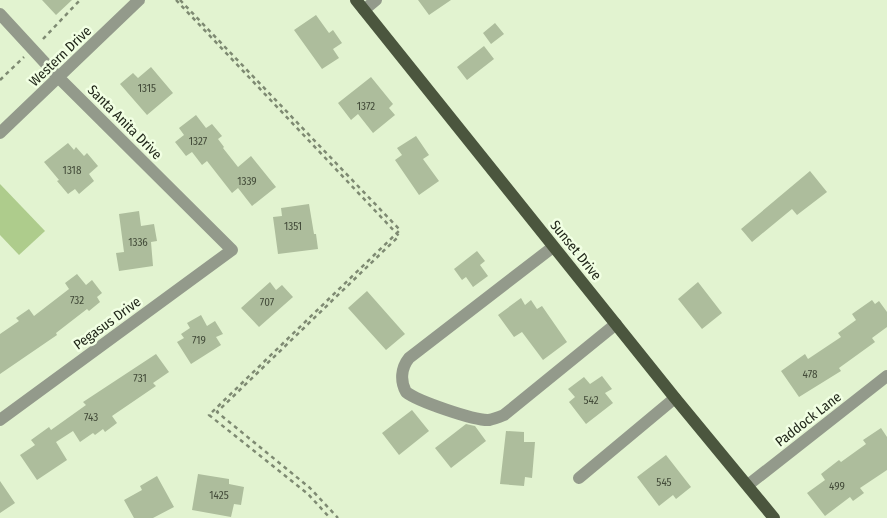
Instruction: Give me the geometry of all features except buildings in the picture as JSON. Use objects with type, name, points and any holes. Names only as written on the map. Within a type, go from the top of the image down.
[{"type":"main road","name":"Sunset Drive","points":[[360,5],[553,247],[774,518]]},
{"type":"street","name":"Western Drive","points":[[0,133],[139,0]]},
{"type":"street","points":[[360,5],[376,0]]},
{"type":"street","name":"Santa Anita Drive","points":[[0,14],[59,78],[232,250]]},
{"type":"street","points":[[553,247],[409,358],[403,370],[403,386],[406,392],[423,402],[481,419],[497,418],[504,415],[616,324]]},
{"type":"street","name":"Pegasus Drive","points":[[0,420],[232,250]]},
{"type":"street","name":"Paddock Lane","points":[[748,485],[887,376]]},
{"type":"street","points":[[579,478],[676,398]]},
{"type":"path","points":[[43,39],[80,0]]},
{"type":"path","points":[[176,0],[399,236],[217,412],[310,488],[338,518]]},
{"type":"path","points":[[180,0],[400,230],[209,415],[308,494],[330,518]]},
{"type":"path","points":[[0,80],[27,54]]},
{"type":"green space","points":[[0,184],[45,231],[19,255],[0,235]]}]
